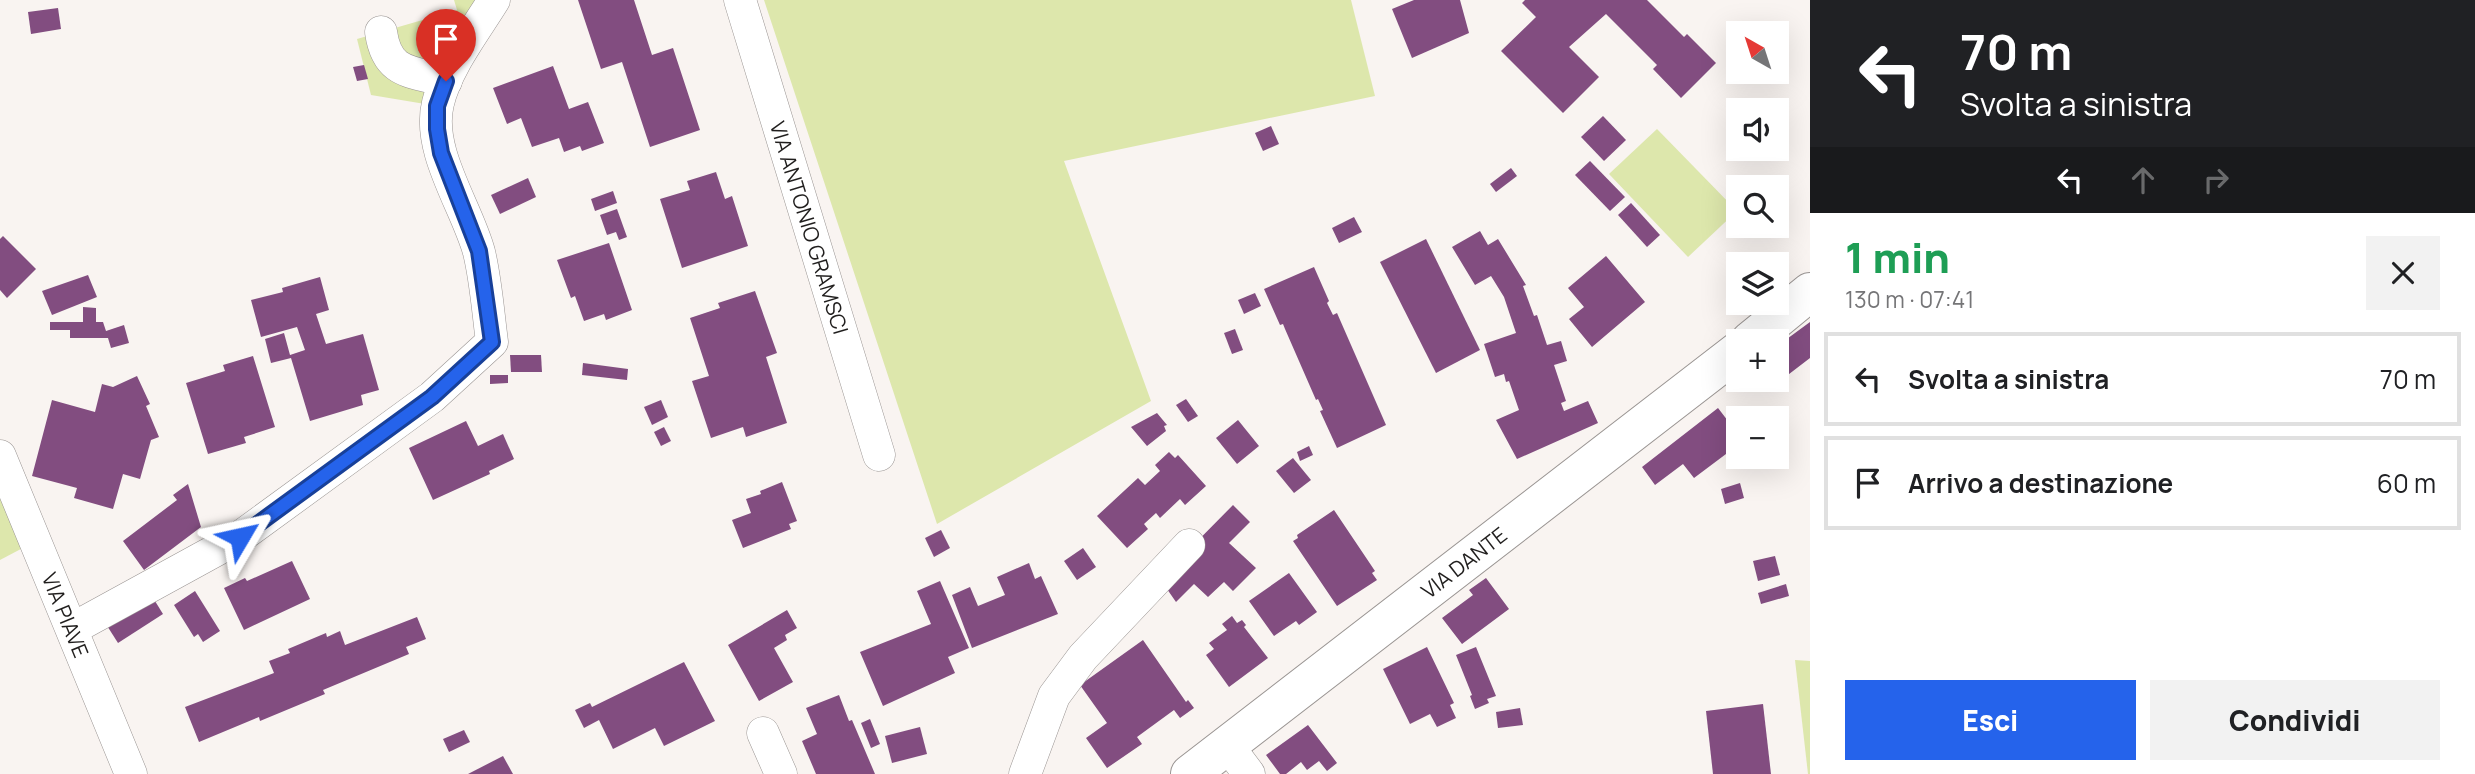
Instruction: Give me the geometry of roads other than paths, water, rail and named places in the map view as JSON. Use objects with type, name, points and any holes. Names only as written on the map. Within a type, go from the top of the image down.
[{"type":"street","points":[[72,629],[240,537],[432,397],[492,342],[479,251],[441,153],[437,106],[446,81],[494,0]]},
{"type":"street","name":"VIA ANTONIO GRAMSCI","points":[[740,0],[879,455]]},
{"type":"street","points":[[381,32],[384,50],[397,68],[446,81]]},
{"type":"street","points":[[1765,329],[1810,292]]},
{"type":"street","name":"VIA DANTE","points":[[1191,774],[1238,760],[1726,361]]},
{"type":"street","name":"VIA PIAVE","points":[[0,456],[131,774]]},
{"type":"street","points":[[1025,774],[1054,696],[1083,657],[1189,545]]},
{"type":"street","points":[[763,733],[781,774]]}]
